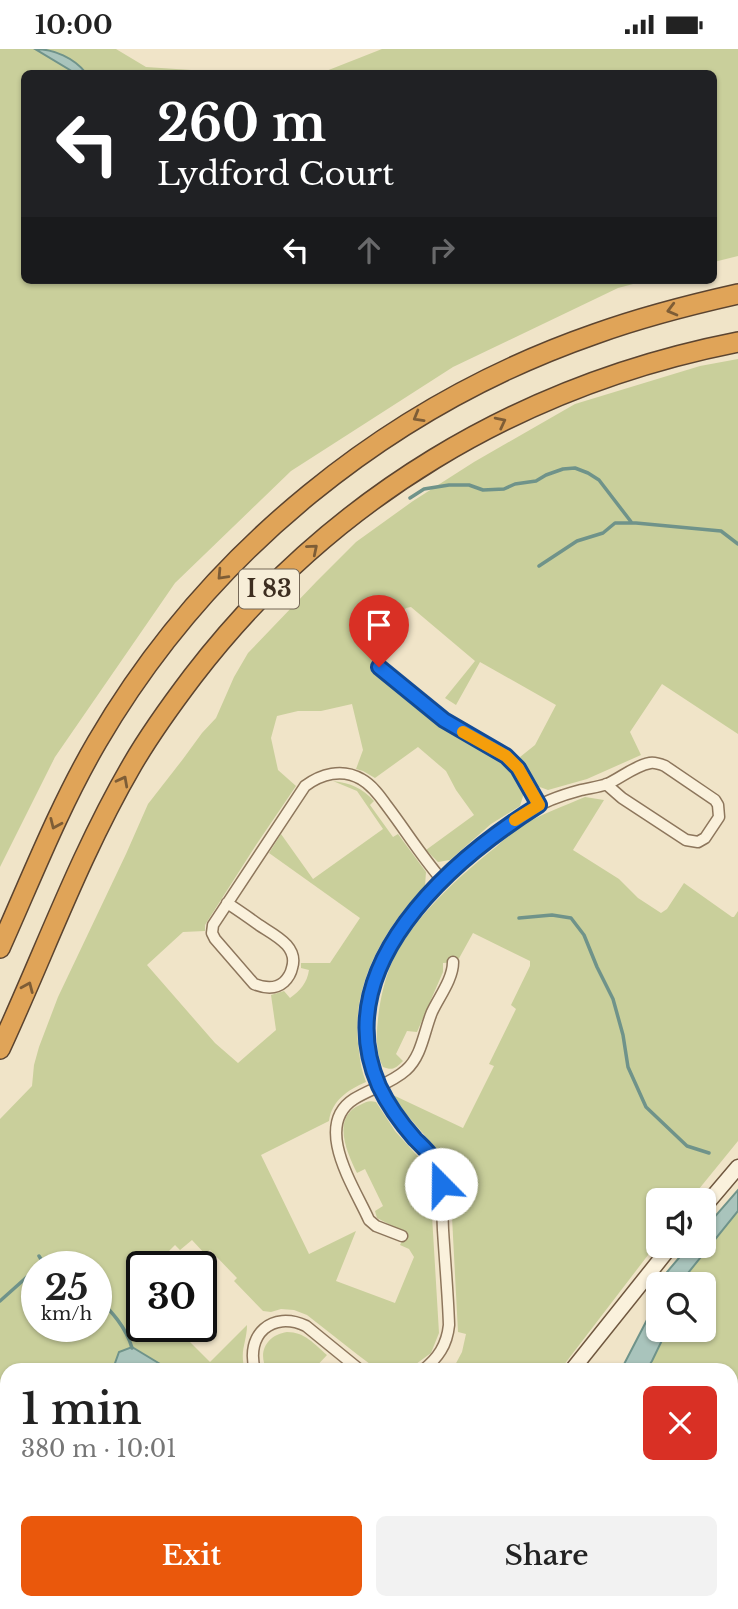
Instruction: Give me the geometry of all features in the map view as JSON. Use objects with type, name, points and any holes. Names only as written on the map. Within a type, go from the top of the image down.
[{"type":"highway","name":"I 83","points":[[0,948],[65,802],[97,742],[135,682],[182,619],[229,567],[279,520],[326,480],[401,427],[506,370],[594,334],[645,317],[738,294]]},
{"type":"highway","name":"I 83","points":[[0,1049],[82,862],[133,764],[215,647],[259,598],[307,553],[396,483],[479,433],[564,393],[608,377],[702,349],[738,342]]},
{"type":"main road","points":[[716,1193],[738,1167]]},
{"type":"main road","points":[[578,1363],[661,1258]]},
{"type":"street","points":[[379,667],[444,720],[506,756],[518,768],[539,805]]},
{"type":"street","points":[[431,1363],[440,1355],[449,1325],[441,1184],[432,1158],[400,1122],[379,1085],[369,1053],[367,1027],[373,985],[402,926],[442,880],[483,843],[539,805],[560,796],[606,784],[650,763],[657,763],[715,800],[719,817],[705,838],[692,842],[622,798],[606,784]]},
{"type":"street","points":[[227,903],[284,941],[291,950],[295,961],[291,974],[284,983],[273,988],[254,984],[215,939],[212,933],[213,925],[227,903],[305,786],[325,775],[336,773],[362,779],[375,790],[442,880]]},
{"type":"street","points":[[402,1236],[376,1226],[369,1220],[344,1166],[334,1134],[339,1113],[344,1106],[396,1077],[412,1063],[451,973],[453,962]]},
{"type":"street","points":[[253,1363],[252,1357],[257,1338],[267,1326],[276,1321],[287,1320],[306,1326],[351,1363]]},
{"type":"green space","points":[[0,49],[116,49],[146,67],[191,70],[21,70],[21,284],[633,284],[618,288],[453,367],[291,471],[175,583],[55,757],[0,867]]},
{"type":"green space","points":[[382,49],[738,49],[738,256],[717,261],[717,70],[329,70]]},
{"type":"green space","points":[[738,359],[738,734],[662,684],[630,732],[641,755],[587,779],[548,790],[537,786],[520,757],[535,745],[556,705],[480,662],[456,705],[445,698],[475,661],[411,607],[406,608],[372,650],[381,661],[373,670],[433,722],[506,765],[524,793],[520,806],[491,824],[450,860],[438,862],[426,850],[474,815],[446,771],[418,747],[375,778],[356,769],[363,750],[352,704],[277,716],[271,738],[278,770],[296,786],[210,917],[205,931],[183,932],[147,965],[215,1043],[238,1063],[276,1030],[271,995],[284,991],[290,998],[297,993],[305,983],[309,970],[301,968],[301,963],[330,963],[360,918],[269,853],[281,834],[313,879],[383,829],[357,791],[333,781],[356,787],[370,796],[374,801],[370,805],[393,837],[398,834],[426,872],[425,886],[383,941],[364,982],[357,1027],[360,1059],[366,1082],[337,1102],[329,1121],[261,1155],[309,1254],[356,1231],[336,1281],[395,1303],[414,1257],[409,1249],[400,1245],[406,1233],[377,1218],[375,1211],[383,1206],[365,1169],[357,1173],[344,1136],[346,1118],[351,1111],[366,1102],[376,1102],[395,1131],[421,1160],[430,1182],[439,1333],[431,1353],[417,1363],[369,1363],[307,1315],[294,1310],[263,1311],[234,1281],[237,1278],[217,1257],[217,1251],[202,1251],[192,1240],[180,1250],[175,1245],[169,1251],[126,1251],[126,1342],[190,1342],[210,1362],[247,1325],[243,1363],[0,1363],[0,1119],[32,1086],[39,1047],[58,997],[148,804],[216,718],[248,653],[356,542],[474,462],[575,404],[700,366]]},
{"type":"green space","points":[[585,797],[604,800],[573,850],[619,879],[638,898],[661,913],[667,909],[684,883],[732,917],[738,911],[738,1141],[700,1188],[646,1188],[646,1258],[565,1363],[456,1363],[466,1334],[458,1332],[451,1198],[445,1163],[440,1153],[393,1095],[463,1128],[494,1066],[489,1064],[516,1009],[511,1005],[530,961],[473,933],[457,962],[443,963],[443,972],[417,1032],[407,1031],[396,1054],[403,1061],[392,1069],[383,1067],[381,1062],[377,1025],[392,962],[411,930],[452,885],[521,826]]},
{"type":"green space","points":[[738,1211],[738,1363],[651,1363],[661,1342],[716,1342],[716,1272],[689,1272],[700,1258],[716,1258],[716,1238]]},
{"type":"green space","points":[[287,1332],[304,1336],[327,1355],[320,1363],[264,1363],[266,1345]]},
{"type":"water","points":[[35,49],[63,55],[83,70],[70,70]]},
{"type":"water","points":[[738,1190],[738,1211],[716,1238],[716,1215]]},
{"type":"water","points":[[679,1258],[700,1258],[689,1272],[667,1272]]},
{"type":"water","points":[[646,1322],[646,1342],[661,1342],[652,1361],[625,1363]]},
{"type":"water","points":[[132,1347],[158,1363],[115,1363],[119,1352]]},
{"type":"waterway","points":[[410,498],[424,489],[449,485],[469,485],[483,490],[504,489],[515,484],[536,481],[563,469],[575,468],[599,480],[632,523]]},
{"type":"waterway","points":[[539,566],[577,541],[603,533],[615,523],[721,531],[738,544]]},
{"type":"waterway","points":[[519,918],[552,915],[571,918],[584,935],[613,999],[628,1067],[646,1107],[687,1146],[709,1153]]},
{"type":"waterway","points":[[0,1301],[21,1282]]},
{"type":"waterway","points":[[112,1313],[132,1348]]},
{"type":"slow traffic","points":[[463,732],[506,756],[518,768],[539,805],[515,820]]},
{"type":"route","points":[[379,667],[428,709],[506,756],[518,768],[539,805],[483,843],[442,880],[402,926],[381,963],[373,985],[367,1027],[369,1053],[379,1085],[400,1122],[432,1158],[441,1184]]}]
